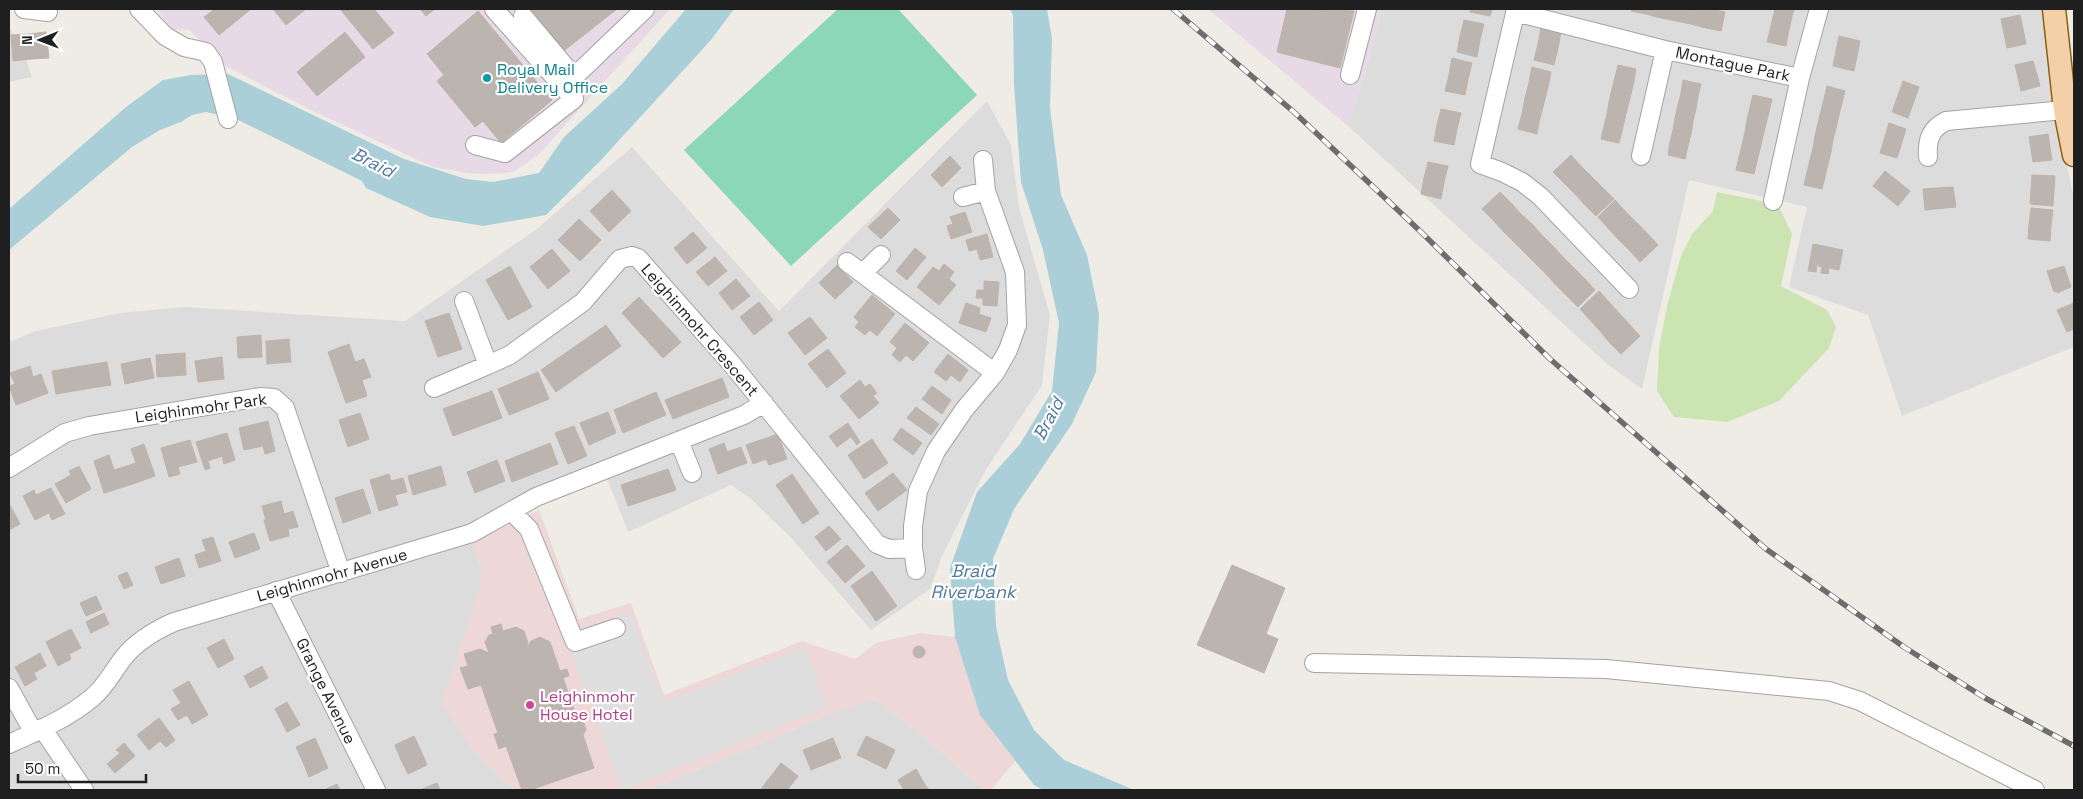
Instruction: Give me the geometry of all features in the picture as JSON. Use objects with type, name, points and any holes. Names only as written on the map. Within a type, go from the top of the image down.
[{"type":"main road","points":[[2054,9],[2064,110],[2074,155]]},
{"type":"street","points":[[24,9],[48,12]]},
{"type":"street","points":[[139,9],[165,36],[184,47],[206,52],[216,72],[228,119]]},
{"type":"street","points":[[475,145],[505,153],[574,99],[494,9]]},
{"type":"street","points":[[523,16],[574,77],[645,9]]},
{"type":"street","points":[[1350,75],[1367,9]]},
{"type":"street","name":"Montague Park","points":[[1773,201],[1800,78],[1819,9]]},
{"type":"street","points":[[1516,10],[1480,164],[1522,182],[1540,196],[1629,290]]},
{"type":"street","name":"Montague Park","points":[[1516,10],[1666,50],[1800,78]]},
{"type":"street","name":"Montague Park","points":[[1641,156],[1666,50]]},
{"type":"street","points":[[1928,157],[1927,144],[1932,131],[1946,121],[2064,110]]},
{"type":"street","points":[[916,570],[913,526],[918,491],[936,451],[964,410],[995,373],[1008,350],[1016,325],[1014,272],[986,191],[983,160]]},
{"type":"street","points":[[962,197],[986,191]]},
{"type":"street","points":[[863,273],[881,255]]},
{"type":"street","name":"Leighinmohr Crescent","points":[[488,365],[510,355],[583,302],[616,263],[626,256],[632,256],[647,267],[731,362],[877,544],[889,549],[913,548]]},
{"type":"street","points":[[847,262],[995,373]]},
{"type":"street","points":[[434,388],[488,365],[464,301]]},
{"type":"street","name":"Leighinmohr Park","points":[[9,468],[65,433],[89,426],[260,397],[274,398],[285,408],[341,573]]},
{"type":"street","name":"Leighinmohr Avenue","points":[[9,744],[65,717],[92,698],[103,688],[130,650],[161,628],[174,622],[472,533],[536,497],[744,415],[764,403]]},
{"type":"street","points":[[680,441],[692,473]]},
{"type":"street","points":[[512,512],[529,529],[575,642],[616,628]]},
{"type":"street","name":"Grange Avenue","points":[[276,591],[376,790]]},
{"type":"street","points":[[1314,663],[1606,669],[1829,691],[1860,701],[2035,790]]},
{"type":"street","points":[[9,688],[38,730],[84,790]]},
{"type":"shaded area","points":[[156,9],[670,9],[539,154],[513,172],[485,174],[433,167],[311,110],[224,65],[190,30],[172,29]]},
{"type":"shaded area","points":[[1208,9],[1382,9],[1365,73],[1348,126]]},
{"type":"shaded area","points":[[1382,9],[2043,9],[2060,134],[2074,199],[2074,347],[1902,416],[1868,315],[1789,287],[1807,207],[1689,180],[1642,389],[1606,363],[1348,126],[1365,73]]},
{"type":"shaded area","points":[[9,27],[26,59],[32,77],[9,82]]},
{"type":"shaded area","points":[[987,101],[1011,145],[1019,207],[1050,315],[1042,385],[985,471],[943,554],[930,589],[871,630],[792,539],[750,498],[731,485],[628,532],[602,466],[478,517],[472,542],[482,569],[480,589],[442,703],[473,750],[513,790],[9,790],[9,342],[36,331],[120,313],[185,307],[405,321],[538,228],[632,147],[779,311]]},
{"type":"shaded area","points":[[539,510],[579,619],[631,603],[664,695],[802,641],[855,659],[876,643],[920,633],[955,637],[980,715],[1015,761],[991,790],[984,790],[922,735],[875,699],[832,713],[650,790],[513,790],[473,750],[442,703],[480,589],[482,569],[472,542]]},
{"type":"shaded area","points":[[630,613],[664,702],[804,648],[827,706],[622,790],[565,634]]},
{"type":"shaded area","points":[[875,699],[922,735],[984,790],[650,790],[832,713]]},
{"type":"green space","points":[[838,9],[898,9],[977,95],[791,266],[684,150]]},
{"type":"green space","points":[[1717,192],[1767,202],[1779,207],[1792,234],[1781,286],[1827,310],[1836,327],[1829,348],[1779,401],[1727,422],[1674,417],[1657,391],[1659,348],[1668,302],[1681,256],[1692,234],[1713,211]]},
{"type":"water","name":"Braid","points":[[686,9],[734,9],[711,40],[601,160],[546,215],[483,226],[430,217],[366,188],[362,181],[234,118],[206,112],[192,115],[181,122],[160,130],[132,147],[9,250],[9,209],[126,107],[163,80],[191,75],[228,74],[404,159],[466,179],[493,182],[539,173],[564,137],[622,84]]},
{"type":"water","name":"Braid Riverbank","points":[[1010,9],[1047,9],[1052,39],[1050,108],[1061,195],[1087,255],[1099,314],[1096,372],[1072,424],[1014,509],[993,559],[996,626],[1008,680],[1034,730],[1064,760],[1134,790],[1043,790],[1034,785],[980,715],[955,637],[950,568],[977,492],[1020,444],[1052,391],[1059,323],[1043,250],[1021,182],[1014,85],[1013,15]]},
{"type":"building","points":[[215,9],[251,9],[219,35],[204,17]]},
{"type":"building","points":[[273,9],[306,9],[286,25]]},
{"type":"building","points":[[340,9],[374,9],[394,33],[373,49]]},
{"type":"building","points":[[420,9],[435,9],[426,16]]},
{"type":"building","points":[[526,9],[617,9],[561,53]]},
{"type":"building","points":[[1287,9],[1320,9],[1308,60],[1277,52]]},
{"type":"building","points":[[1320,9],[1354,11],[1340,68],[1308,60]]},
{"type":"building","points":[[1471,9],[1492,9],[1490,16],[1470,12]]},
{"type":"building","points":[[1632,9],[1647,9],[1646,14],[1631,11]]},
{"type":"building","points":[[1647,9],[1663,9],[1661,18],[1646,14]]},
{"type":"building","points":[[1663,9],[1679,9],[1676,21],[1661,18]]},
{"type":"building","points":[[1679,9],[1694,9],[1691,24],[1676,21]]},
{"type":"building","points":[[1694,9],[1710,9],[1706,28],[1691,24]]},
{"type":"building","points":[[1710,9],[1725,12],[1721,31],[1706,28]]},
{"type":"building","points":[[1775,9],[1794,9],[1791,21],[1773,17]]},
{"type":"building","name":"Royal Mail Delivery Office","points":[[478,11],[552,100],[501,143],[483,121],[475,127],[437,81],[444,75],[427,54]]},
{"type":"building","points":[[2020,15],[2023,29],[2004,33],[2001,19]]},
{"type":"building","points":[[1773,17],[1791,21],[1788,34],[1770,30]]},
{"type":"building","points":[[1464,20],[1484,24],[1480,40],[1460,36]]},
{"type":"building","points":[[1541,28],[1561,32],[1558,48],[1538,44]]},
{"type":"building","points":[[2023,29],[2026,44],[2007,48],[2004,33]]},
{"type":"building","points":[[1770,30],[1788,34],[1786,46],[1767,42]]},
{"type":"building","points":[[46,32],[49,58],[31,59],[29,34]]},
{"type":"building","points":[[345,32],[365,57],[317,96],[297,72]]},
{"type":"building","points":[[29,34],[31,59],[13,61],[11,35]]},
{"type":"building","points":[[1460,36],[1480,40],[1477,57],[1457,52]]},
{"type":"building","points":[[1839,36],[1860,41],[1854,71],[1833,66]]},
{"type":"building","points":[[1538,44],[1558,48],[1554,65],[1534,60]]},
{"type":"building","points":[[1452,58],[1472,63],[1468,79],[1449,75]]},
{"type":"building","points":[[2033,61],[2037,74],[2018,78],[2015,65]]},
{"type":"building","points":[[1618,65],[1636,69],[1634,81],[1615,77]]},
{"type":"building","points":[[1532,67],[1551,72],[1548,87],[1529,83]]},
{"type":"building","points":[[2037,74],[2040,86],[2021,91],[2018,78]]},
{"type":"building","points":[[1449,75],[1468,79],[1465,95],[1445,91]]},
{"type":"building","points":[[1615,77],[1634,81],[1631,94],[1612,89]]},
{"type":"building","points":[[1683,80],[1701,84],[1698,96],[1681,93]]},
{"type":"building","points":[[1903,81],[1919,87],[1908,118],[1892,112]]},
{"type":"building","points":[[1529,83],[1548,87],[1544,103],[1525,98]]},
{"type":"building","points":[[1827,86],[1845,91],[1842,103],[1824,99]]},
{"type":"building","points":[[1612,89],[1631,94],[1628,106],[1609,102]]},
{"type":"building","points":[[1681,93],[1698,96],[1696,109],[1678,105]]},
{"type":"building","points":[[1753,95],[1772,99],[1769,112],[1750,107]]},
{"type":"building","points":[[1525,98],[1544,103],[1540,118],[1522,114]]},
{"type":"building","points":[[1824,99],[1842,103],[1839,115],[1821,111]]},
{"type":"building","points":[[1609,102],[1628,106],[1625,118],[1607,114]]},
{"type":"building","points":[[1678,105],[1696,109],[1693,121],[1675,118]]},
{"type":"building","points":[[1750,107],[1769,112],[1766,124],[1747,120]]},
{"type":"building","points":[[1441,109],[1461,113],[1457,129],[1437,125]]},
{"type":"building","points":[[1821,111],[1839,115],[1836,128],[1818,123]]},
{"type":"building","points":[[1522,114],[1540,118],[1537,134],[1518,129]]},
{"type":"building","points":[[1607,114],[1625,118],[1622,131],[1604,126]]},
{"type":"building","points":[[1675,118],[1693,121],[1691,134],[1673,130]]},
{"type":"building","points":[[1747,120],[1766,124],[1763,136],[1745,132]]},
{"type":"building","points":[[1818,123],[1836,128],[1833,140],[1815,136]]},
{"type":"building","points":[[1889,123],[1906,129],[1897,158],[1880,153]]},
{"type":"building","points":[[1437,125],[1457,129],[1454,145],[1434,141]]},
{"type":"building","points":[[1604,126],[1622,131],[1619,143],[1601,139]]},
{"type":"building","points":[[1673,130],[1691,134],[1688,146],[1670,142]]},
{"type":"building","points":[[1745,132],[1763,136],[1760,149],[1742,145]]},
{"type":"building","points":[[2048,134],[2050,147],[2031,149],[2029,137]]},
{"type":"building","points":[[1815,136],[1833,140],[1831,152],[1813,148]]},
{"type":"building","points":[[1670,142],[1688,146],[1685,159],[1668,155]]},
{"type":"building","points":[[1742,145],[1760,149],[1757,161],[1739,157]]},
{"type":"building","points":[[2050,147],[2052,160],[2033,162],[2031,149]]},
{"type":"building","points":[[1813,148],[1831,152],[1828,164],[1810,160]]},
{"type":"building","points":[[1571,155],[1581,166],[1564,183],[1553,172]]},
{"type":"building","points":[[950,156],[961,168],[942,187],[931,175]]},
{"type":"building","points":[[1739,157],[1757,161],[1754,174],[1736,170]]},
{"type":"building","points":[[1810,160],[1828,164],[1825,177],[1807,172]]},
{"type":"building","points":[[1428,162],[1448,166],[1444,182],[1424,178]]},
{"type":"building","points":[[1581,166],[1592,177],[1575,194],[1564,183]]},
{"type":"building","points":[[1885,171],[1910,191],[1898,206],[1873,186]]},
{"type":"building","points":[[1807,172],[1825,177],[1822,189],[1804,185]]},
{"type":"building","points":[[2032,175],[2055,176],[2054,191],[2031,190]]},
{"type":"building","points":[[1592,177],[1603,188],[1585,205],[1575,194]]},
{"type":"building","points":[[1424,178],[1444,182],[1441,199],[1421,194]]},
{"type":"building","points":[[1953,187],[1956,207],[1925,210],[1923,189]]},
{"type":"building","points":[[1603,188],[1614,199],[1596,216],[1585,205]]},
{"type":"building","points":[[612,190],[631,211],[609,232],[590,211]]},
{"type":"building","points":[[2031,190],[2054,191],[2053,206],[2030,204]]},
{"type":"building","points":[[1500,192],[1511,203],[1493,220],[1482,209]]},
{"type":"building","points":[[1615,200],[1625,211],[1608,228],[1598,217]]},
{"type":"building","points":[[1511,203],[1521,214],[1503,231],[1493,220]]},
{"type":"building","points":[[888,208],[900,220],[881,239],[868,227]]},
{"type":"building","points":[[2031,208],[2053,210],[2051,226],[2029,224]]},
{"type":"building","points":[[1625,211],[1636,222],[1618,239],[1608,228]]},
{"type":"building","points":[[965,212],[972,232],[951,239],[947,226],[953,224],[950,217]]},
{"type":"building","points":[[1521,214],[1532,224],[1514,242],[1503,231]]},
{"type":"building","points":[[579,219],[601,240],[580,261],[558,240]]},
{"type":"building","points":[[1636,222],[1647,233],[1629,250],[1618,239]]},
{"type":"building","points":[[1532,224],[1542,235],[1525,253],[1514,242]]},
{"type":"building","points":[[2029,224],[2051,226],[2050,241],[2028,239]]},
{"type":"building","points":[[693,232],[707,248],[687,264],[674,248]]},
{"type":"building","points":[[1647,233],[1658,245],[1640,262],[1629,250]]},
{"type":"building","points":[[987,234],[993,257],[980,260],[977,249],[969,251],[966,240]]},
{"type":"building","points":[[1542,235],[1553,246],[1535,263],[1525,253]]},
{"type":"building","points":[[1813,244],[1843,250],[1839,270],[1829,268],[1828,274],[1821,273],[1822,267],[1817,265],[1816,272],[1808,271]]},
{"type":"building","points":[[1553,246],[1563,257],[1546,274],[1535,263]]},
{"type":"building","points":[[915,248],[926,257],[907,280],[896,271]]},
{"type":"building","points":[[552,249],[570,271],[548,289],[530,267]]},
{"type":"building","points":[[715,257],[727,271],[708,286],[696,272]]},
{"type":"building","points":[[1563,257],[1574,268],[1556,285],[1546,274]]},
{"type":"building","points":[[944,264],[954,272],[949,279],[956,285],[939,305],[917,287],[933,267],[939,271]]},
{"type":"building","points":[[837,265],[853,282],[835,299],[819,283]]},
{"type":"building","points":[[510,266],[532,307],[508,320],[486,280]]},
{"type":"building","points":[[2064,266],[2071,287],[2057,293],[2057,291],[2054,292],[2047,271]]},
{"type":"building","points":[[1574,268],[1585,279],[1567,296],[1556,285]]},
{"type":"building","points":[[736,279],[750,296],[732,310],[719,293]]},
{"type":"building","points":[[1585,279],[1595,290],[1578,307],[1567,296]]},
{"type":"building","points":[[984,281],[999,282],[997,306],[983,305],[983,298],[976,298],[977,290],[984,290]]},
{"type":"building","points":[[1599,291],[1609,302],[1590,320],[1580,309]]},
{"type":"building","points":[[872,295],[895,314],[877,336],[870,330],[865,335],[855,327],[859,322],[854,317]]},
{"type":"building","points":[[639,297],[681,342],[663,358],[622,313]]},
{"type":"building","points":[[759,302],[773,320],[754,335],[740,317]]},
{"type":"building","points":[[1609,302],[1619,313],[1600,331],[1590,320]]},
{"type":"building","points":[[966,303],[980,308],[979,314],[991,318],[986,332],[959,323]]},
{"type":"building","points":[[2074,303],[2074,329],[2067,332],[2057,310]]},
{"type":"building","points":[[449,313],[462,349],[438,357],[425,321]]},
{"type":"building","points":[[1619,313],[1630,325],[1610,343],[1600,331]]},
{"type":"building","points":[[810,317],[827,338],[805,355],[788,333]]},
{"type":"building","points":[[905,323],[929,343],[913,361],[906,355],[900,362],[892,355],[897,348],[890,342]]},
{"type":"building","points":[[606,325],[621,346],[556,392],[541,370]]},
{"type":"building","points":[[1630,325],[1640,336],[1621,354],[1610,343]]},
{"type":"building","points":[[261,335],[262,357],[238,358],[237,337]]},
{"type":"building","points":[[289,339],[291,362],[267,364],[266,341]]},
{"type":"building","points":[[349,344],[355,362],[364,359],[371,377],[362,380],[367,396],[346,403],[328,352]]},
{"type":"building","points":[[828,349],[846,373],[827,388],[808,364]]},
{"type":"building","points":[[185,353],[186,375],[157,377],[156,355]]},
{"type":"building","points":[[948,354],[968,370],[960,382],[951,375],[946,381],[934,372]]},
{"type":"building","points":[[222,357],[224,379],[198,382],[195,361]]},
{"type":"building","points":[[150,358],[154,378],[125,384],[121,364]]},
{"type":"building","points":[[107,362],[111,385],[85,389],[82,366]]},
{"type":"building","points":[[30,366],[33,377],[41,374],[48,393],[16,405],[9,386],[15,384],[10,373]]},
{"type":"building","points":[[82,366],[85,389],[56,394],[52,371]]},
{"type":"building","points":[[538,372],[549,399],[509,415],[498,389]]},
{"type":"building","points":[[722,378],[729,397],[673,419],[665,400]]},
{"type":"building","points":[[860,380],[865,387],[870,384],[877,393],[873,396],[879,403],[859,419],[840,396]]},
{"type":"building","points":[[932,386],[951,400],[942,414],[922,399]]},
{"type":"building","points":[[492,391],[502,418],[453,436],[443,409]]},
{"type":"building","points":[[656,392],[666,415],[623,433],[614,410]]},
{"type":"building","points":[[916,407],[939,424],[931,435],[907,418]]},
{"type":"building","points":[[608,412],[616,433],[589,445],[580,423]]},
{"type":"building","points":[[360,413],[369,439],[348,447],[339,420]]},
{"type":"building","points":[[268,421],[275,451],[265,454],[263,446],[244,450],[239,428]]},
{"type":"building","points":[[848,423],[860,442],[857,445],[851,437],[837,447],[829,436]]},
{"type":"building","points":[[574,426],[587,456],[568,464],[555,433]]},
{"type":"building","points":[[901,428],[922,443],[913,455],[893,440]]},
{"type":"building","points":[[227,433],[235,460],[224,464],[222,456],[208,461],[210,468],[205,470],[196,442]]},
{"type":"building","points":[[778,434],[787,459],[769,465],[766,459],[753,464],[746,445]]},
{"type":"building","points":[[872,439],[888,463],[864,479],[848,455]]},
{"type":"building","points":[[190,440],[197,462],[178,467],[180,474],[169,477],[161,448]]},
{"type":"building","points":[[550,443],[558,464],[512,482],[505,461]]},
{"type":"building","points":[[724,443],[733,468],[718,474],[709,449]]},
{"type":"building","points":[[144,444],[155,476],[130,485],[124,467],[136,463],[131,449]]},
{"type":"building","points":[[741,447],[747,463],[733,468],[727,452]]},
{"type":"building","points":[[109,455],[114,470],[124,467],[130,485],[104,493],[94,461]]},
{"type":"building","points":[[497,460],[505,481],[475,493],[467,472]]},
{"type":"building","points":[[79,466],[91,489],[66,503],[55,484],[71,475],[69,471]]},
{"type":"building","points":[[441,466],[446,485],[413,495],[408,476]]},
{"type":"building","points":[[668,469],[676,490],[628,506],[621,485]]},
{"type":"building","points":[[893,473],[907,490],[878,511],[865,493]]},
{"type":"building","points":[[389,474],[391,481],[403,478],[407,492],[395,495],[398,505],[379,511],[370,480]]},
{"type":"building","points":[[792,474],[819,513],[803,524],[776,485]]},
{"type":"building","points":[[51,488],[65,514],[52,520],[49,513],[35,520],[23,496],[34,490],[36,495]]},
{"type":"building","points":[[363,489],[371,513],[343,523],[335,498]]},
{"type":"building","points":[[281,501],[284,514],[293,511],[298,527],[288,529],[289,536],[270,541],[262,506]]},
{"type":"building","points":[[9,506],[20,524],[9,530]]},
{"type":"building","points":[[829,526],[841,539],[826,551],[815,537]]},
{"type":"building","points":[[254,533],[260,549],[235,558],[229,542]]},
{"type":"building","points":[[213,537],[221,561],[199,568],[195,555],[206,551],[202,540]]},
{"type":"building","points":[[847,545],[865,566],[845,583],[827,562]]},
{"type":"building","points":[[179,558],[185,576],[161,584],[155,567]]},
{"type":"building","points":[[1232,565],[1285,588],[1266,634],[1278,639],[1264,673],[1197,645]]},
{"type":"building","points":[[872,571],[897,606],[876,621],[851,586]]},
{"type":"building","points":[[127,572],[133,585],[124,589],[118,576]]},
{"type":"building","points":[[96,596],[102,609],[86,616],[80,603]]},
{"type":"building","points":[[104,613],[109,624],[91,633],[86,622]]},
{"type":"building","name":"Leighinmohr House Hotel","points":[[501,624],[503,631],[516,627],[524,631],[528,643],[526,650],[531,641],[540,637],[550,642],[560,671],[567,669],[569,676],[563,678],[578,721],[584,723],[586,730],[583,735],[594,768],[530,790],[522,790],[506,746],[499,749],[494,734],[498,733],[481,685],[468,689],[460,668],[468,666],[464,654],[480,649],[489,653],[485,642],[489,635],[493,634],[491,627]]},
{"type":"building","points":[[71,629],[81,648],[69,654],[71,659],[58,666],[46,642]]},
{"type":"building","points":[[224,639],[234,659],[218,668],[207,648]]},
{"type":"building","points":[[917,646],[921,646],[925,652],[921,658],[917,658],[913,654],[913,650]]},
{"type":"building","points":[[40,653],[46,666],[34,673],[37,679],[25,686],[15,667]]},
{"type":"building","points":[[262,666],[268,678],[250,688],[244,676]]},
{"type":"building","points":[[189,681],[208,715],[192,724],[187,715],[178,720],[171,709],[181,703],[173,690]]},
{"type":"building","points":[[287,702],[300,725],[287,732],[275,709]]},
{"type":"building","points":[[159,718],[175,740],[166,747],[160,741],[149,750],[137,735]]},
{"type":"building","points":[[414,736],[421,751],[401,760],[395,745]]},
{"type":"building","points":[[866,736],[881,743],[872,762],[857,755]]},
{"type":"building","points":[[315,738],[322,754],[303,762],[296,747]]},
{"type":"building","points":[[833,738],[841,758],[826,764],[818,744]]},
{"type":"building","points":[[124,743],[135,756],[115,773],[107,764],[120,753],[116,750]]},
{"type":"building","points":[[881,743],[895,750],[886,769],[872,762]]},
{"type":"building","points":[[818,744],[826,764],[811,770],[803,750]]},
{"type":"building","points":[[421,751],[427,765],[408,774],[401,760]]},
{"type":"building","points":[[322,754],[328,768],[309,777],[303,762]]},
{"type":"building","points":[[781,763],[798,776],[788,789],[771,776]]},
{"type":"building","points":[[916,769],[924,783],[913,790],[904,790],[898,780]]},
{"type":"building","points":[[771,776],[788,789],[761,789]]},
{"type":"building","points":[[437,783],[440,790],[420,790]]},
{"type":"building","points":[[924,783],[929,790],[913,790]]},
{"type":"building","points":[[337,784],[340,790],[324,790]]},
{"type":"railway","points":[[1173,9],[1295,113],[1420,231],[1549,358],[1766,549],[1904,647],[1985,698],[2074,746]]},
{"type":"place","name":"Royal Mail Delivery Office","points":[[487,78]]},
{"type":"place","name":"Leighinmohr House Hotel","points":[[530,705]]}]
